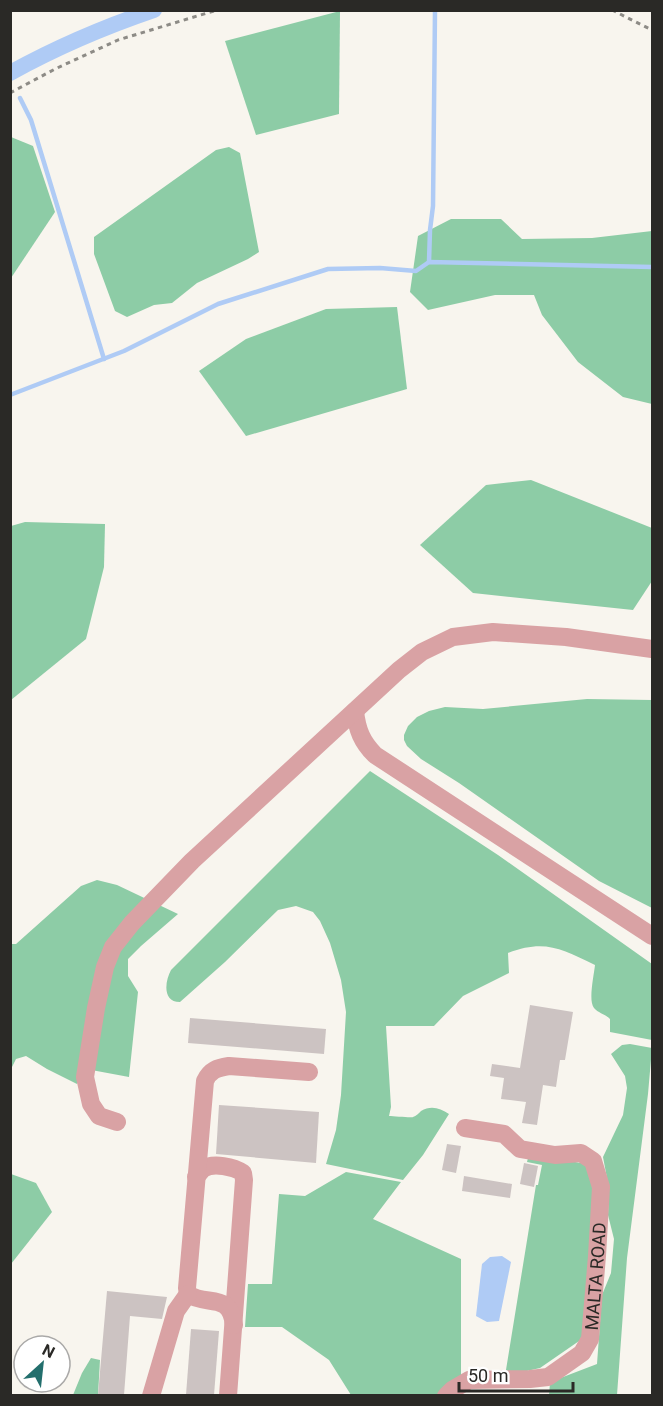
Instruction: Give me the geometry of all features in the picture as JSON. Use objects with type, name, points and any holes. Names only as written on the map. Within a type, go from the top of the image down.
[{"type":"street","points":[[117,1122],[99,1116],[91,1104],[85,1077],[96,1008],[112,947],[192,861],[399,669],[423,652],[453,637],[494,632],[566,637],[652,649]]},
{"type":"street","points":[[355,711],[356,725],[364,743],[375,755],[652,936]]},
{"type":"street","points":[[151,1395],[176,1311],[188,1294],[196,1177],[205,1082],[208,1074],[216,1068],[229,1066],[309,1072]]},
{"type":"street","name":"MALTA ROAD","points":[[446,1395],[469,1380],[548,1377],[582,1353],[590,1339],[601,1187],[592,1161],[581,1153],[555,1155],[520,1149],[504,1134],[465,1128]]},
{"type":"street","points":[[196,1177],[202,1169],[210,1166],[235,1168],[243,1173],[228,1395]]},
{"type":"street","points":[[188,1294],[193,1298],[218,1300],[232,1314],[234,1325]]},
{"type":"street","points":[[530,1379],[538,1386],[540,1395]]},
{"type":"path","points":[[10,93],[118,40],[217,10]]},
{"type":"path","points":[[612,10],[652,30]]},
{"type":"green space","points":[[340,11],[339,114],[256,135],[225,41]]},
{"type":"green space","points":[[11,137],[33,146],[55,212],[11,278]]},
{"type":"green space","points":[[229,147],[240,153],[259,252],[197,283],[172,303],[154,305],[127,317],[115,311],[94,254],[94,237],[216,150]]},
{"type":"green space","points":[[451,219],[501,219],[522,239],[592,238],[652,231],[652,404],[623,397],[578,362],[542,315],[534,295],[495,295],[428,310],[410,292],[418,236]]},
{"type":"green space","points":[[397,307],[407,389],[246,436],[199,371],[246,339],[326,309]]},
{"type":"green space","points":[[531,480],[652,528],[652,581],[633,610],[473,593],[420,545],[486,485]]},
{"type":"green space","points":[[25,522],[105,524],[104,567],[86,639],[11,700],[11,526]]},
{"type":"green space","points":[[587,699],[652,700],[652,908],[599,881],[421,759],[404,740],[408,726],[417,717],[445,707],[483,709]]},
{"type":"green space","points":[[370,771],[498,855],[652,964],[652,1040],[610,1032],[610,1019],[592,1005],[591,994],[595,965],[562,950],[543,946],[508,953],[509,973],[463,996],[434,1026],[386,1026],[391,1107],[389,1116],[413,1117],[425,1109],[432,1108],[449,1114],[423,1155],[403,1180],[326,1164],[336,1130],[341,1095],[346,1012],[341,980],[330,943],[320,921],[313,912],[296,906],[278,910],[180,1002],[170,999],[166,990],[171,970]]},
{"type":"green space","points":[[97,880],[117,885],[178,914],[128,959],[128,976],[138,992],[129,1077],[86,1069],[77,1084],[26,1056],[16,1059],[11,1069],[11,944],[16,944],[81,886]]},
{"type":"green space","points":[[622,1045],[652,1048],[627,1258],[617,1395],[549,1396],[550,1382],[597,1364],[602,1295],[611,1273],[614,1239],[608,1215],[609,1189],[603,1157],[623,1115],[627,1088],[625,1076],[611,1054]]},
{"type":"green space","points":[[534,1155],[581,1163],[589,1168],[595,1197],[582,1339],[540,1368],[505,1376],[536,1185],[538,1185],[542,1165],[527,1162],[528,1158]]},
{"type":"green space","points":[[346,1172],[401,1182],[373,1219],[461,1259],[461,1376],[443,1395],[351,1395],[329,1360],[282,1327],[245,1327],[248,1284],[272,1284],[279,1194],[305,1196]]},
{"type":"green space","points":[[11,1174],[36,1183],[52,1212],[11,1264]]},
{"type":"green space","points":[[91,1358],[100,1360],[98,1395],[73,1395],[82,1373]]},
{"type":"water","points":[[502,1256],[511,1262],[499,1321],[487,1322],[476,1316],[482,1264],[490,1257]]},
{"type":"building","points":[[530,1005],[573,1012],[565,1060],[560,1060],[556,1087],[543,1085],[537,1125],[522,1123],[526,1102],[501,1099],[504,1078],[490,1076],[492,1064],[520,1068]]},
{"type":"building","points":[[190,1018],[326,1029],[324,1054],[188,1043]]},
{"type":"building","points":[[219,1105],[319,1112],[316,1163],[216,1154]]},
{"type":"building","points":[[447,1144],[461,1146],[456,1173],[442,1170]]},
{"type":"building","points":[[524,1163],[538,1166],[534,1187],[520,1184]]},
{"type":"building","points":[[464,1176],[512,1184],[510,1198],[462,1191]]},
{"type":"building","points":[[107,1291],[167,1297],[162,1319],[130,1316],[124,1395],[98,1395]]},
{"type":"building","points":[[191,1329],[219,1331],[214,1395],[186,1395]]},
{"type":"waterway","points":[[10,73],[81,38],[154,10]]},
{"type":"waterway","points":[[429,262],[433,206],[435,10]]},
{"type":"waterway","points":[[20,98],[31,120],[104,359]]},
{"type":"waterway","points":[[10,395],[124,351],[218,304],[328,269],[380,268],[416,271],[429,262],[652,267]]}]
